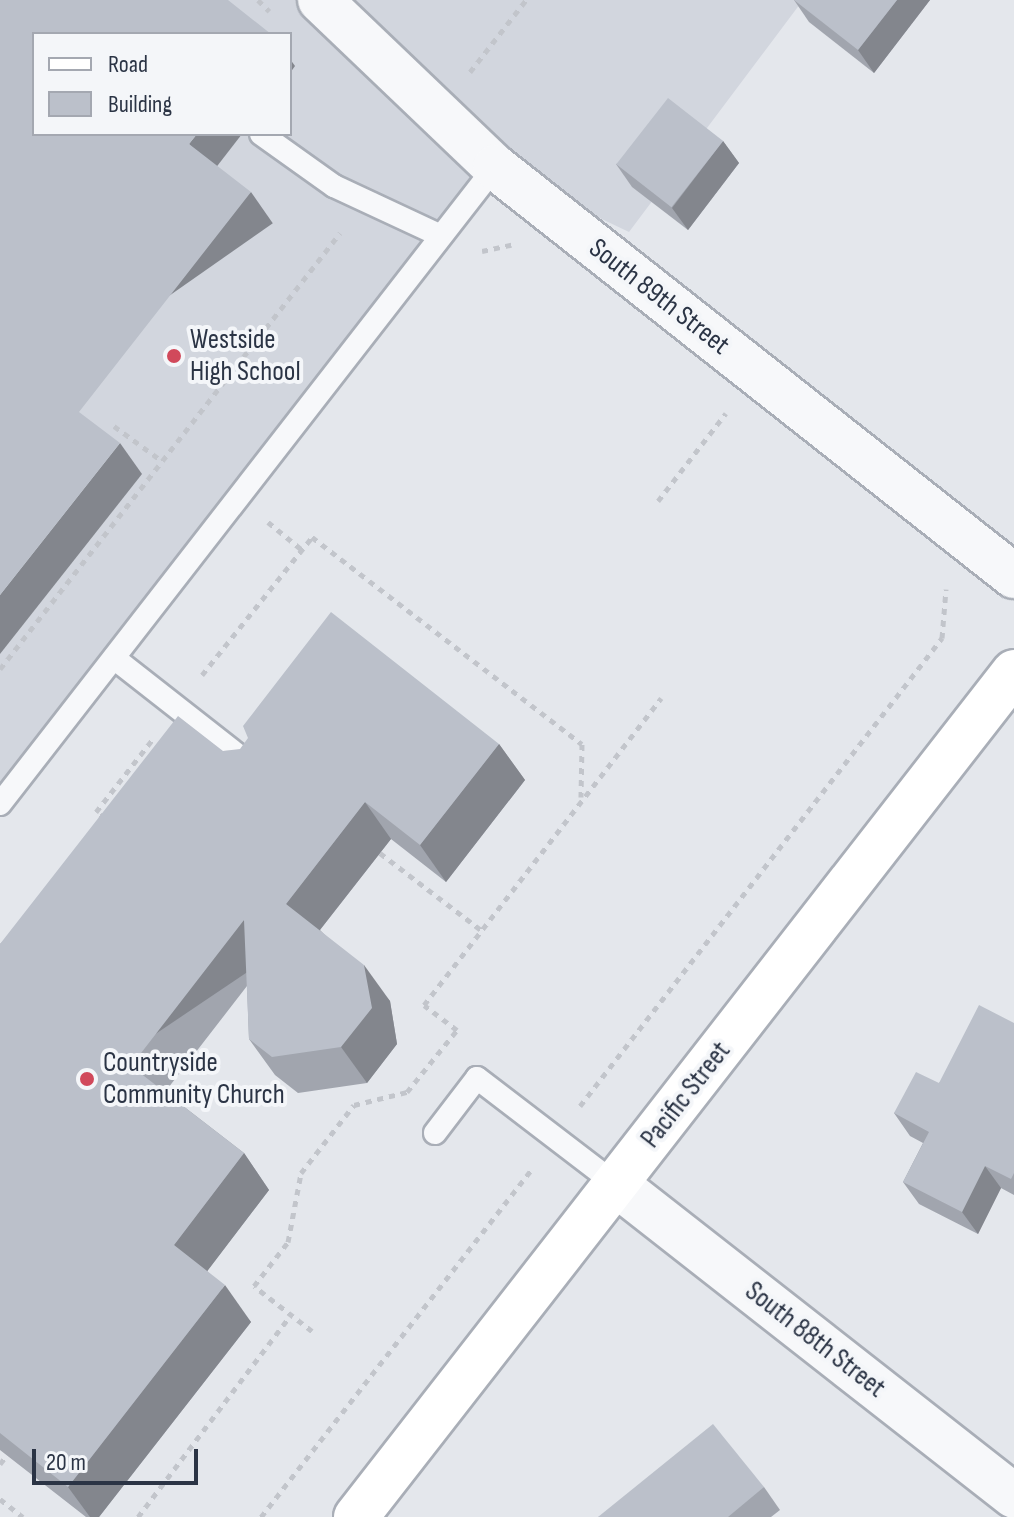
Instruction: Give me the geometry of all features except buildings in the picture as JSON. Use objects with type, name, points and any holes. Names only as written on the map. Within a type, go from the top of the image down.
[{"type":"main road","name":"Pacific Street","points":[[356,1517],[1014,672]]},
{"type":"street","name":"South 89th Street","points":[[320,0],[495,167],[1014,576]]},
{"type":"street","name":"South 88th Street","points":[[617,1185],[1014,1496]]},
{"type":"lane","points":[[264,136],[334,186],[441,236]]},
{"type":"lane","points":[[0,804],[495,167]]},
{"type":"lane","points":[[114,658],[260,773]]},
{"type":"lane","points":[[435,1133],[477,1078],[617,1185]]},
{"type":"path","points":[[0,669],[344,228]]},
{"type":"path","points":[[658,501],[734,403]]},
{"type":"path","points":[[114,426],[162,461]]},
{"type":"path","points":[[115,826],[96,812],[312,537],[582,744],[581,799]]},
{"type":"path","points":[[261,1517],[942,638],[949,601]]},
{"type":"path","points":[[312,1331],[254,1286],[288,1242],[301,1173],[354,1105],[407,1092],[457,1030],[424,1005],[661,698]]},
{"type":"path","points":[[380,853],[481,930]]},
{"type":"path","points":[[138,1517],[291,1315]]},
{"type":"path","points":[[0,1464],[7,1455]]},
{"type":"path","points":[[0,1499],[23,1517]]},
{"type":"shaded area","name":"Westside High School","points":[[0,0],[803,0],[629,232],[495,168],[0,804]]},
{"type":"place","name":"Westside High School","points":[[174,356]]},
{"type":"place","name":"Countryside Community Church","points":[[87,1079]]}]
